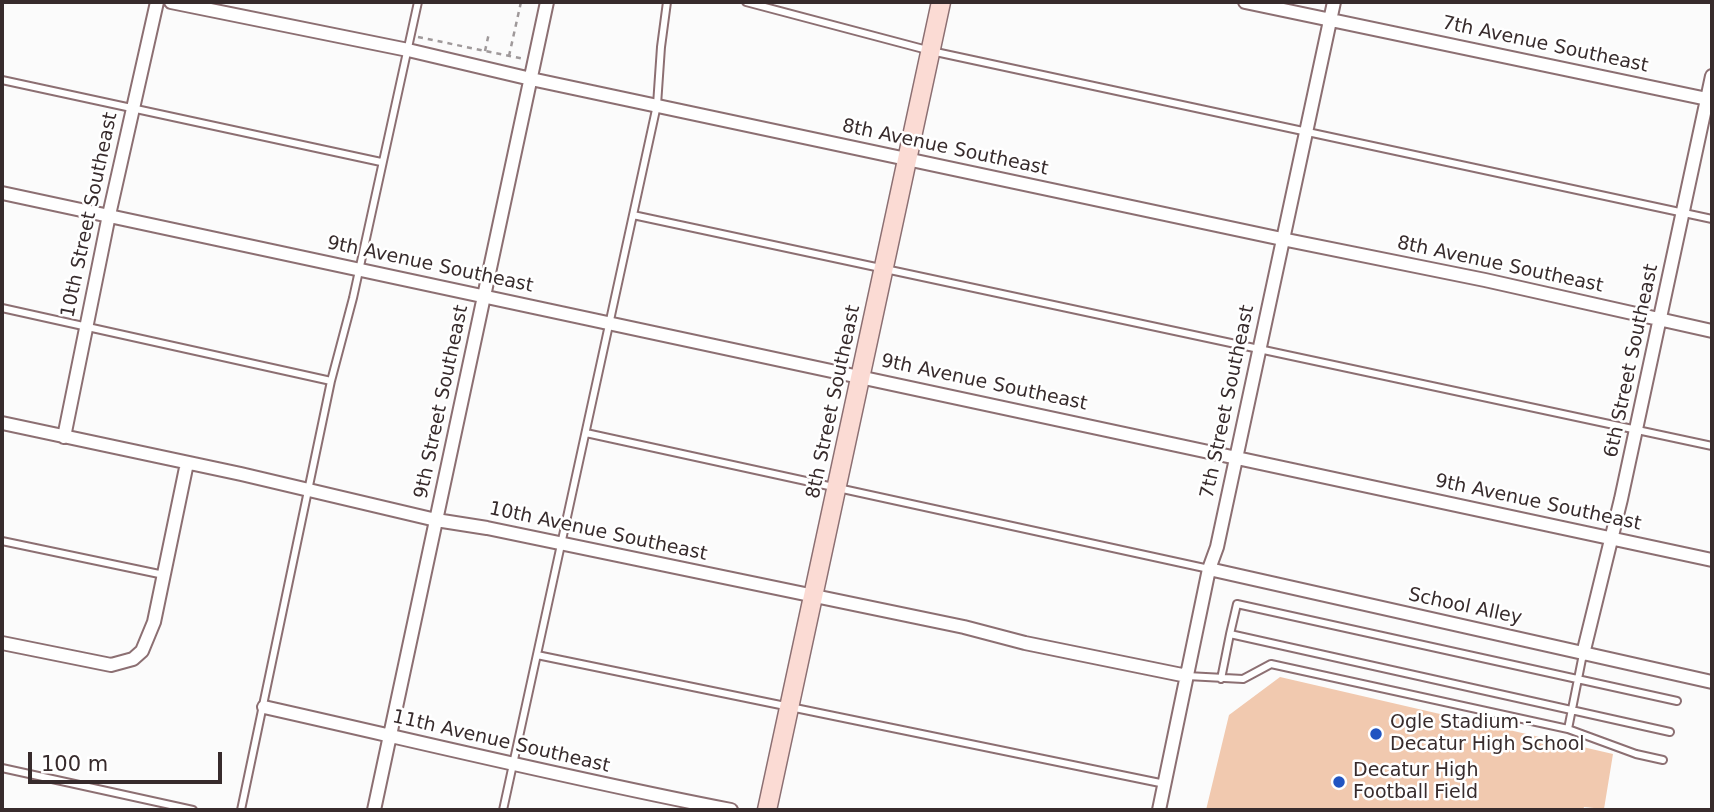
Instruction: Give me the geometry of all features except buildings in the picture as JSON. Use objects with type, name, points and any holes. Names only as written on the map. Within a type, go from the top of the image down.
[{"type":"street","name":"10th Street Southeast","points":[[64,437],[109,215],[157,2]]},
{"type":"street","name":"8th Avenue Southeast","points":[[171,2],[408,50],[531,79],[1485,280],[1712,331]]},
{"type":"street","name":"9th Street Southeast","points":[[374,810],[547,2]]},
{"type":"street","name":"8th Street Southeast","points":[[767,810],[941,2]]},
{"type":"street","name":"7th Avenue Southeast","points":[[1245,2],[1710,100]]},
{"type":"street","name":"7th Street Southeast","points":[[1159,810],[1209,569],[1217,547],[1334,2]]},
{"type":"street","name":"6th Street Southeast","points":[[1583,654],[1710,100],[1712,76]]},
{"type":"street","name":"9th Avenue Southeast","points":[[2,192],[1712,560]]},
{"type":"street","name":"10th Avenue Southeast","points":[[2,423],[308,489],[436,520],[813,596],[1187,676]]},
{"type":"street","points":[[2,643],[111,665],[122,664],[142,651],[154,622],[187,463]]},
{"type":"street","name":"School Alley","points":[[1209,569],[1712,682]]},
{"type":"street","name":"11th Avenue Southeast","points":[[264,707],[618,788],[732,810]]},
{"type":"lane","points":[[241,810],[331,381],[359,270],[418,2]]},
{"type":"lane","points":[[503,810],[657,105],[667,2]]},
{"type":"lane","points":[[746,2],[931,51],[1712,219]]},
{"type":"lane","points":[[2,80],[381,162]]},
{"type":"lane","points":[[633,215],[1712,446]]},
{"type":"lane","points":[[2,309],[331,381]]},
{"type":"lane","points":[[586,433],[1209,569]]},
{"type":"lane","points":[[2,541],[164,575]]},
{"type":"lane","points":[[1221,679],[1237,604],[1677,701]]},
{"type":"lane","points":[[1230,634],[1670,732]]},
{"type":"lane","points":[[1569,729],[1583,654]]},
{"type":"lane","points":[[537,655],[1165,784]]},
{"type":"lane","points":[[1187,676],[1243,679],[1271,664],[1569,729],[1636,754],[1663,760]]},
{"type":"lane","points":[[2,768],[193,810]]},
{"type":"path","points":[[509,56],[521,2]]},
{"type":"path","points":[[481,68],[489,33]]},
{"type":"path","points":[[411,35],[534,62]]},
{"type":"shaded area","name":"Ogle Stadium - Decatur High School","points":[[1280,677],[1613,754],[1604,809],[1206,810],[1229,715]]},
{"type":"place","name":"Ogle Stadium - Decatur High School","points":[[1376,734]]},
{"type":"place","name":"Decatur High Football Field","points":[[1339,782]]}]
